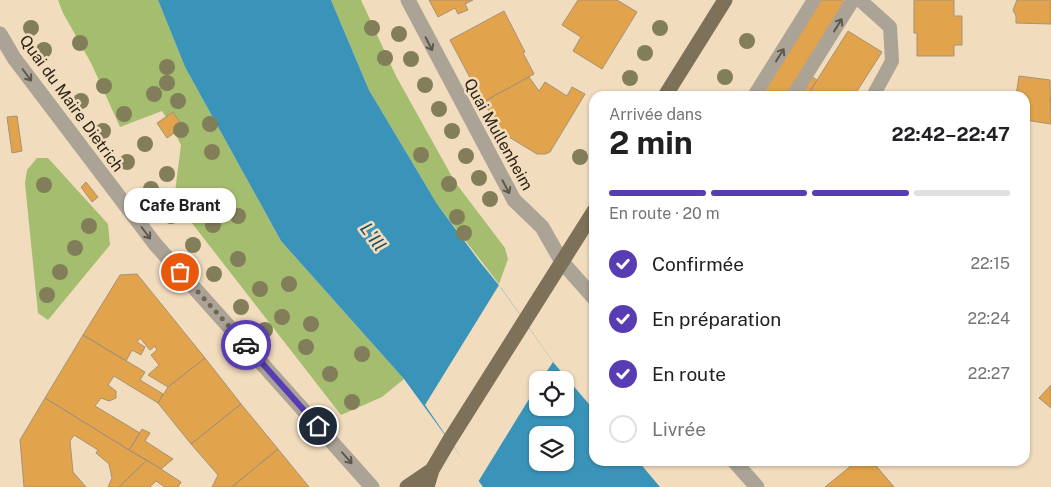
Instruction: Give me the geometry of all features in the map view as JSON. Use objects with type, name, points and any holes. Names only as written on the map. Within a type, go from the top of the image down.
[{"type":"main road","points":[[668,91],[726,0]]},
{"type":"main road","points":[[427,487],[432,470],[449,441],[589,219]]},
{"type":"main road","points":[[407,487],[432,470]]},
{"type":"street","name":"Quai Mullenheim","points":[[408,0],[514,200],[542,227],[562,262],[589,292]]},
{"type":"street","name":"Quai du Maire Dietrich","points":[[0,34],[14,58],[155,244],[372,487]]},
{"type":"street","points":[[738,466],[756,487]]},
{"type":"lane","points":[[757,91],[814,0]]},
{"type":"lane","points":[[796,91],[853,0]]},
{"type":"lane","points":[[860,0],[890,27],[892,61],[876,91]]},
{"type":"green space","points":[[58,0],[158,0],[185,67],[281,241],[404,379],[382,397],[341,415],[174,200],[181,145],[175,133],[183,127],[173,113],[166,117],[162,111],[120,127],[91,63],[63,13]]},
{"type":"green space","points":[[331,0],[361,0],[396,76],[455,182],[505,248],[508,259],[499,284],[437,204],[369,90]]},
{"type":"green space","points":[[37,158],[48,158],[108,224],[110,245],[48,320],[38,313],[25,183],[27,170]]},
{"type":"water","name":"L'Ill","points":[[158,0],[331,0],[369,90],[437,204],[502,289],[561,371],[529,371],[529,416],[574,416],[574,387],[589,404],[589,466],[642,466],[660,487],[483,487],[404,379],[281,241],[185,67]]},
{"type":"pier","points":[[499,285],[553,362],[547,371],[529,371],[529,399],[478,482],[425,405]]},
{"type":"building","points":[[429,0],[473,0],[465,4],[468,10],[458,14],[455,8],[438,17]]},
{"type":"building","points":[[578,0],[617,0],[637,12],[602,69],[573,51],[581,37],[562,25]]},
{"type":"building","points":[[811,0],[842,0],[848,4],[805,72],[817,80],[810,91],[754,91]]},
{"type":"building","points":[[914,0],[954,0],[954,16],[962,16],[962,45],[954,45],[954,56],[917,56],[917,33],[914,33]]},
{"type":"building","points":[[1017,0],[1051,0],[1051,24],[1016,23],[1016,16],[1013,10]]},
{"type":"building","points":[[504,11],[534,74],[483,102],[450,40]]},
{"type":"building","points":[[848,31],[882,52],[857,91],[810,91]]},
{"type":"building","points":[[1019,76],[1050,80],[1051,124],[1030,121],[1030,91],[1017,91]]},
{"type":"building","points":[[529,77],[539,91],[545,82],[567,96],[572,87],[585,94],[550,152],[545,154],[537,154],[504,134],[483,102]]},
{"type":"building","points":[[173,112],[183,127],[167,138],[157,123]]},
{"type":"building","points":[[17,116],[22,151],[12,153],[7,117]]},
{"type":"building","points":[[86,182],[98,197],[92,202],[81,187]]},
{"type":"building","points":[[137,274],[205,358],[168,387],[148,375],[159,365],[151,355],[157,350],[155,346],[150,350],[140,338],[137,342],[145,347],[141,355],[132,350],[126,361],[83,335],[120,275]]},
{"type":"building","points":[[83,335],[145,372],[140,380],[163,394],[158,403],[114,376],[108,385],[116,391],[116,398],[109,401],[101,398],[95,406],[140,433],[129,450],[45,398]]},
{"type":"building","points":[[205,358],[241,404],[191,444],[158,403],[168,387]]},
{"type":"building","points":[[1051,385],[1051,408],[1039,398]]},
{"type":"building","points":[[45,398],[147,460],[119,487],[108,487],[112,478],[109,464],[96,453],[98,450],[74,435],[70,441],[73,472],[86,487],[24,487],[20,440]]},
{"type":"building","points":[[241,404],[278,449],[232,487],[212,487],[218,475],[191,444]]},
{"type":"building","points":[[142,429],[150,433],[145,441],[173,459],[161,469],[129,450]]},
{"type":"building","points":[[278,449],[309,487],[233,486]]},
{"type":"building","points":[[147,460],[181,482],[178,487],[165,487],[156,481],[150,487],[119,487]]},
{"type":"building","points":[[851,466],[876,466],[894,487],[825,487]]},
{"type":"way so far","points":[[180,272],[246,345]]},
{"type":"place","name":"Cafe Brant","points":[[180,272]]},
{"type":"route","points":[[246,345],[318,426]]}]
